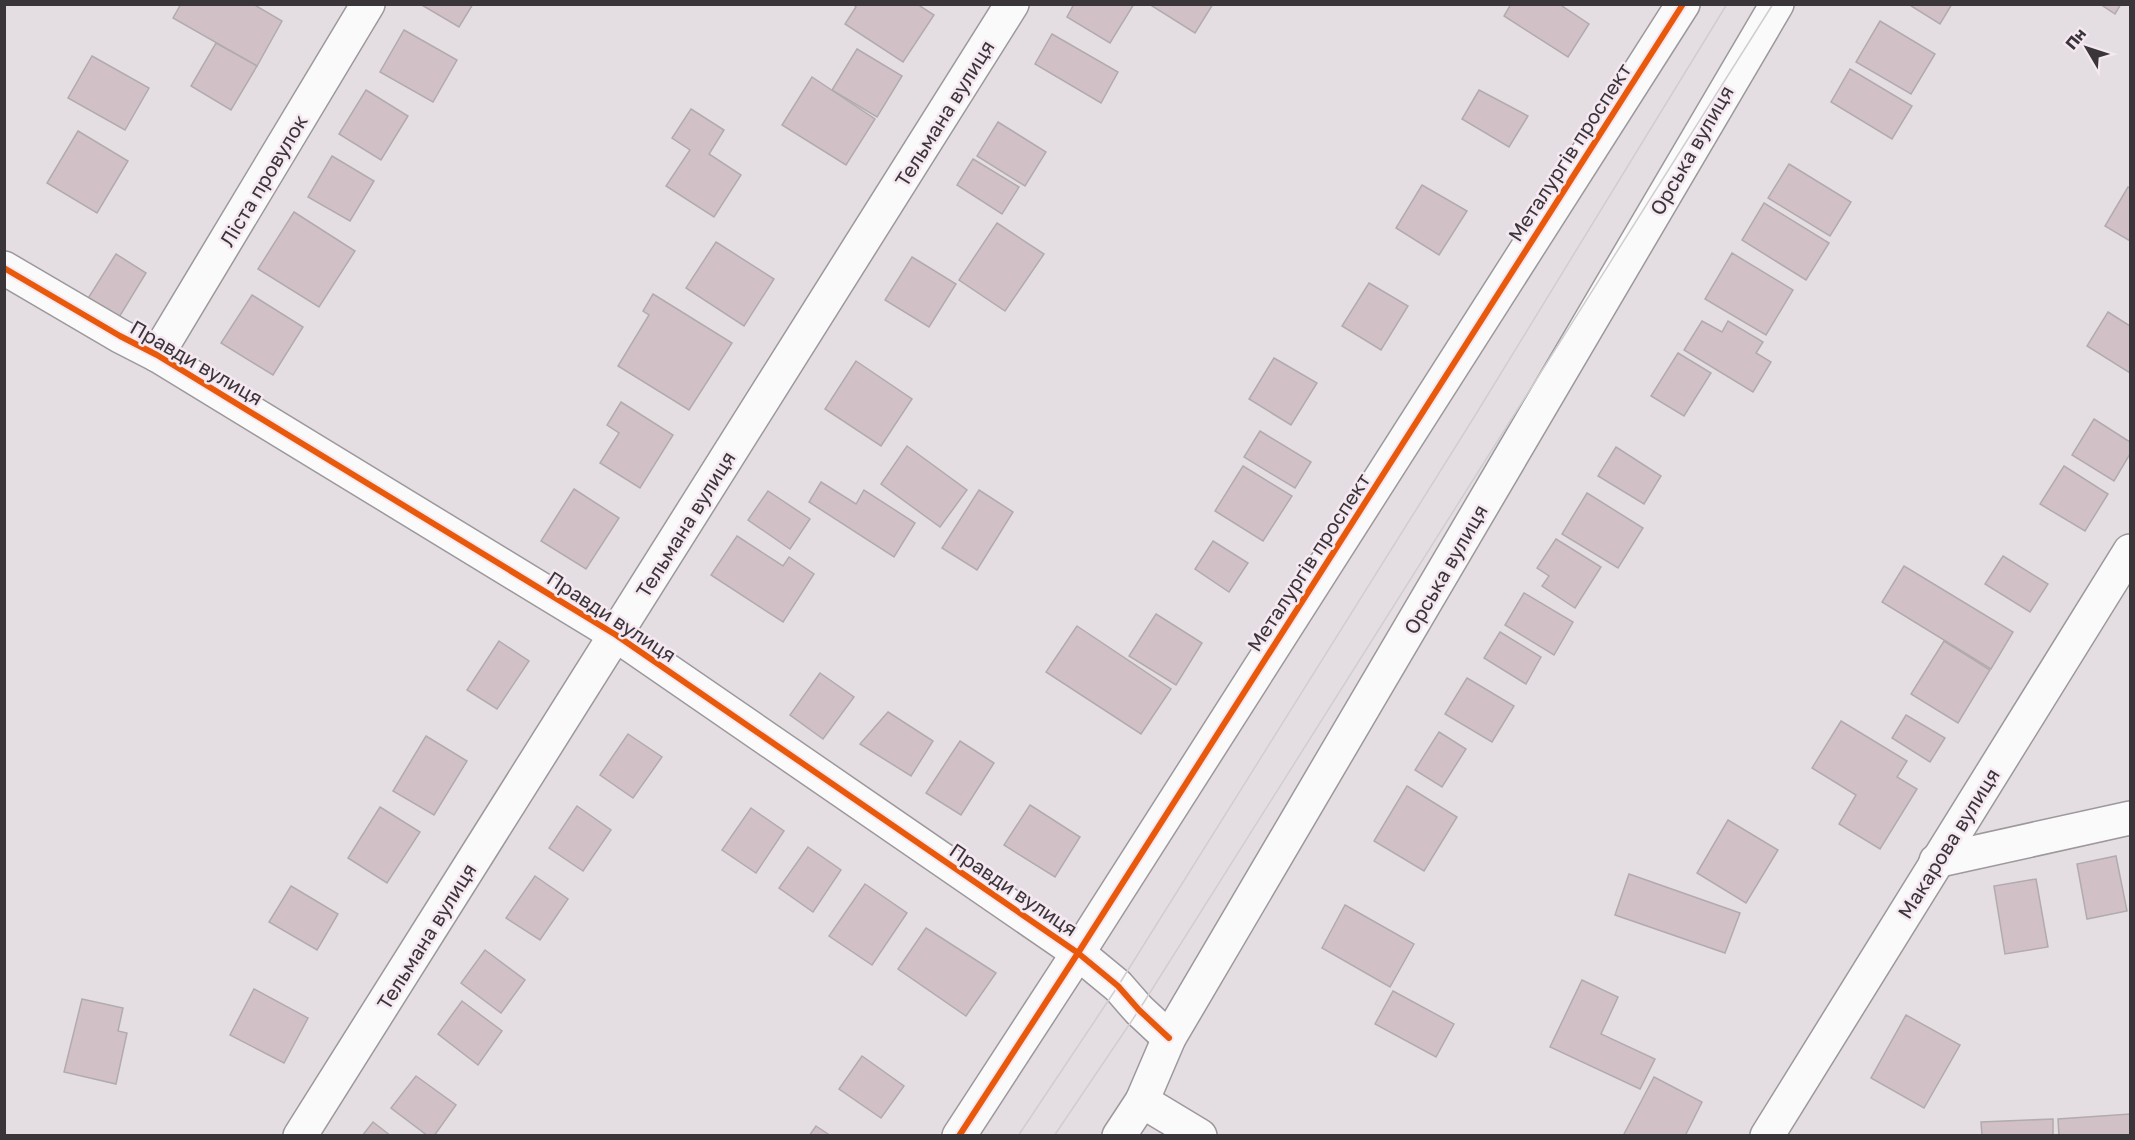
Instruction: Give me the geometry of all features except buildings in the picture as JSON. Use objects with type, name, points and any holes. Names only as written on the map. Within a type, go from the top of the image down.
[{"type":"street","name":"Ліста провулок","points":[[157,355],[368,4]]},
{"type":"street","name":"Тельмана вулиця","points":[[300,1136],[1012,4]]},
{"type":"street","name":"Металургів проспект","points":[[959,1136],[1683,4]]},
{"type":"street","name":"Орська вулиця","points":[[1119,1136],[1142,1101],[1169,1038],[1777,4]]},
{"type":"street","name":"Правди вулиця","points":[[4,268],[157,355],[616,635],[1078,953],[1118,986],[1169,1038]]},
{"type":"street","name":"Макарова вулиця","points":[[1767,1136],[2130,550]]},
{"type":"street","points":[[1936,861],[2130,818]]},
{"type":"street","points":[[1142,1101],[1200,1136]]},
{"type":"tram line","points":[[1018,1136],[1118,986],[1476,414],[1727,4]]},
{"type":"tram line","points":[[1054,1136],[1139,1010],[1773,4]]},
{"type":"cycle path","points":[[959,1136],[1683,4]]},
{"type":"cycle path","points":[[4,268],[157,355],[616,635],[1078,953],[1118,986],[1139,1010],[1169,1038]]}]
